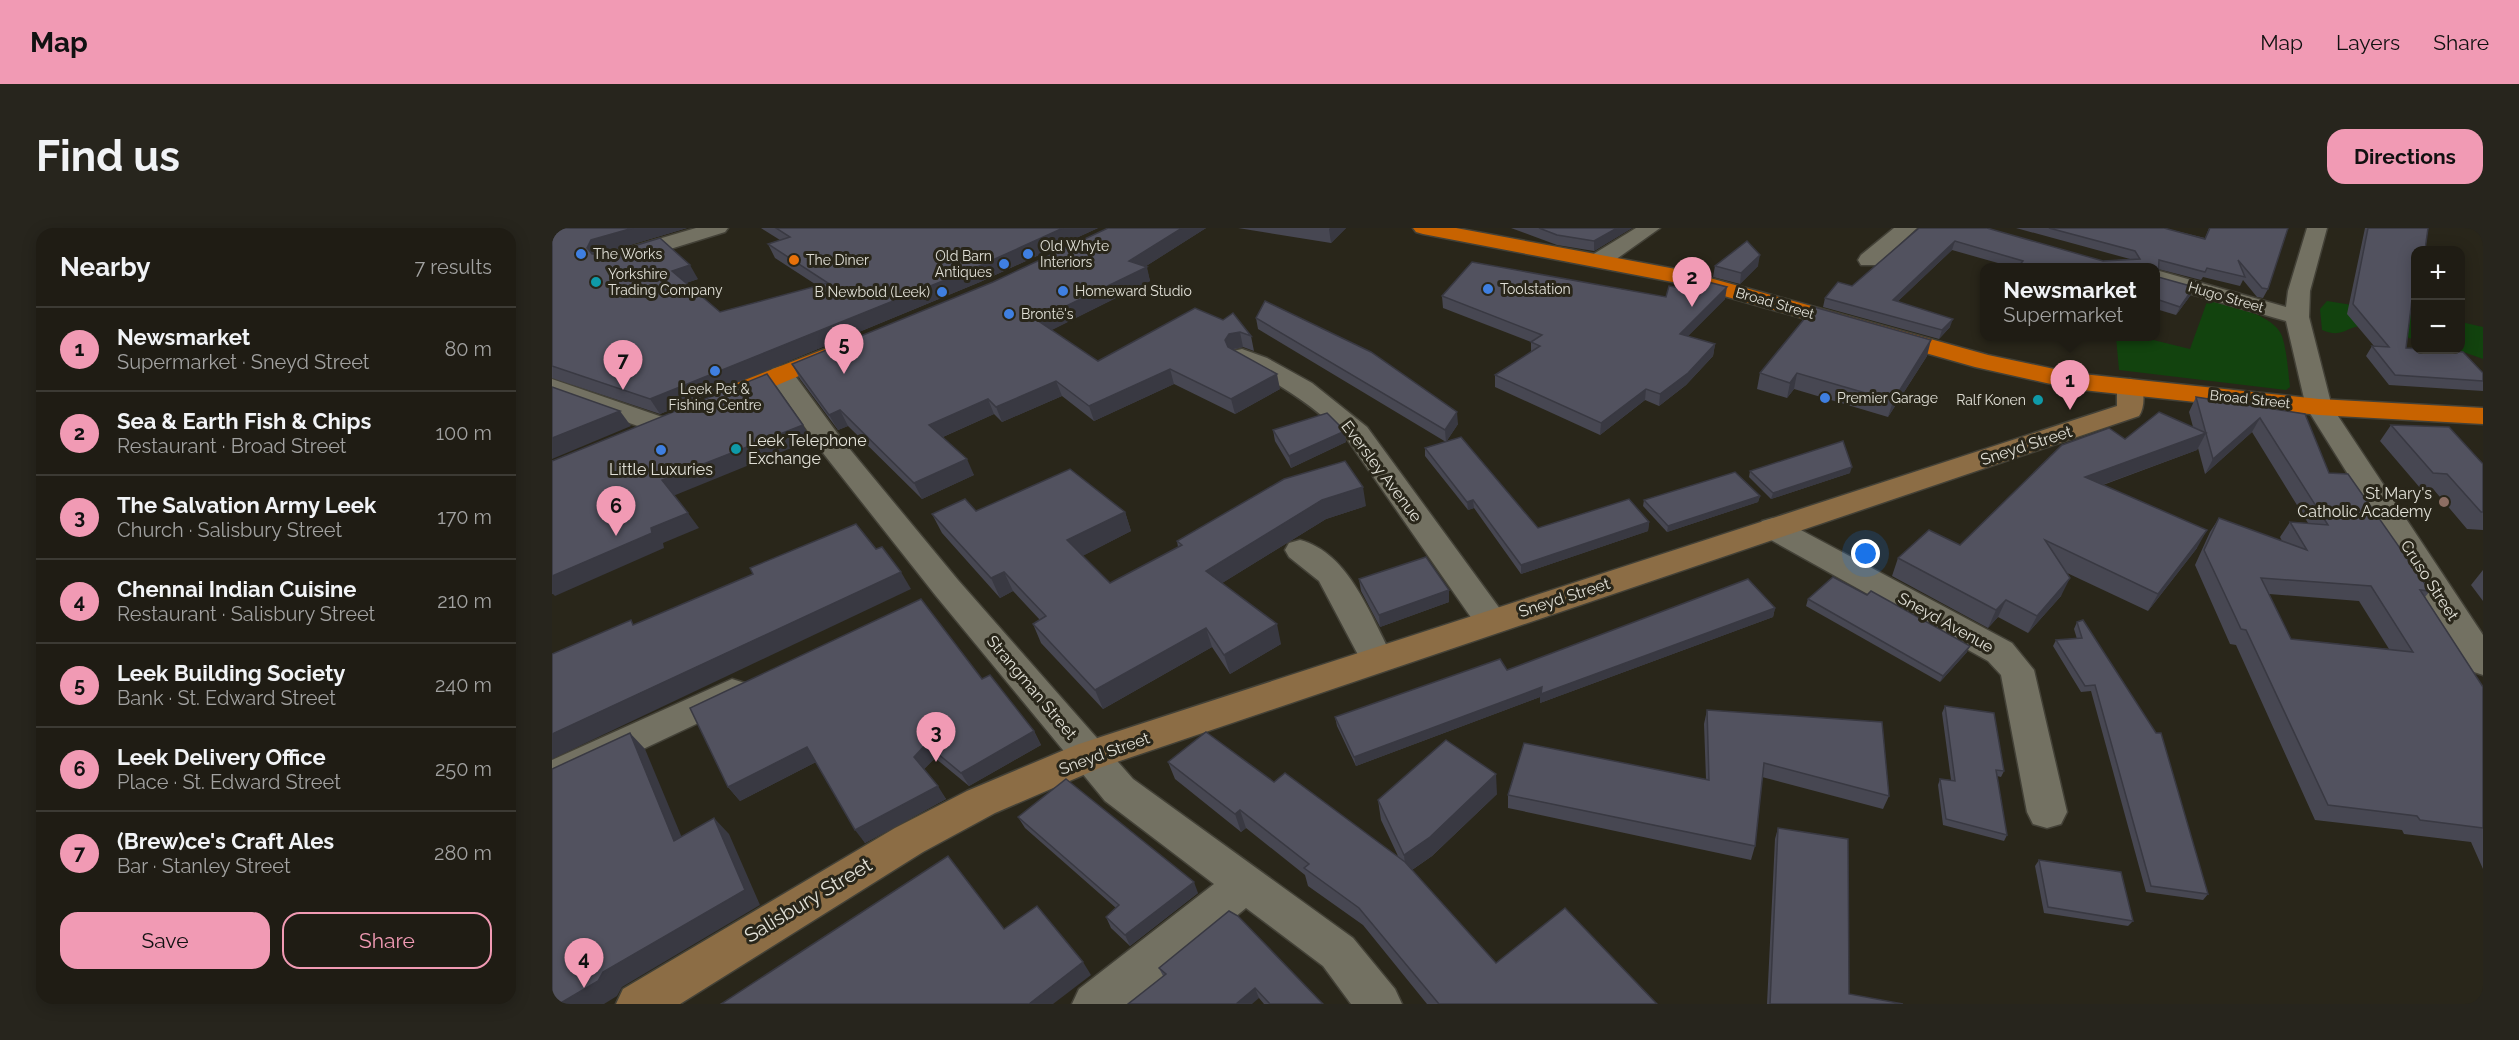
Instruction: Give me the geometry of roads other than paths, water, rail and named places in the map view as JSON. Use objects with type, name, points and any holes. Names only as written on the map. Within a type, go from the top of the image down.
[{"type":"highway","name":"Broad Street","points":[[1423,228],[1600,260],[1775,302],[1984,362],[2073,381],[2319,406],[2483,416]]},
{"type":"highway","points":[[626,439],[855,344]]},
{"type":"street","points":[[609,261],[718,228]]},
{"type":"street","points":[[1600,260],[1650,228]]},
{"type":"street","points":[[1869,260],[1906,228]]},
{"type":"street","name":"Cruso Street","points":[[2318,228],[2299,291],[2297,317],[2319,406],[2483,662]]},
{"type":"street","name":"Hugo Street","points":[[2160,278],[2297,317]]},
{"type":"street","name":"Eversley Avenue","points":[[1242,356],[1275,371],[1337,412],[1357,433],[1491,621]]},
{"type":"street","name":"Strangman Street","points":[[781,374],[833,447],[947,588],[1119,790],[1338,952],[1379,1004]]},
{"type":"street","points":[[552,387],[680,416]]},
{"type":"street","name":"Sneyd Street","points":[[981,802],[1089,756],[2130,410],[2130,387]]},
{"type":"street","name":"Sneyd Avenue","points":[[1773,528],[2000,652],[2017,670],[2047,812]]},
{"type":"street","points":[[1300,550],[1330,574],[1377,659]]},
{"type":"street","points":[[915,604],[947,588]]},
{"type":"street","points":[[552,777],[757,680]]},
{"type":"street","name":"Salisbury Street","points":[[639,1004],[847,876],[981,802]]},
{"type":"street","points":[[1095,1004],[1247,883]]},
{"type":"place","name":"The Works","points":[[581,254]]},
{"type":"place","name":"Old Whyte Interiors","points":[[1028,254]]},
{"type":"place","name":"The Diner","points":[[794,260]]},
{"type":"place","name":"Old Barn Antiques","points":[[1004,264]]},
{"type":"place","name":"Yorkshire Trading Company","points":[[596,282]]},
{"type":"place","name":"Toolstation","points":[[1488,289]]},
{"type":"place","name":"Homeward Studio","points":[[1063,291]]},
{"type":"place","name":"B Newbold (Leek)","points":[[942,292]]},
{"type":"place","name":"Sea & Earth Fish & Chips","points":[[1692,307]]},
{"type":"place","name":"Brontë's","points":[[1009,314]]},
{"type":"place","name":"Leek Pet & Fishing Centre","points":[[715,371]]},
{"type":"place","name":"Leek Building Society","points":[[844,374]]},
{"type":"place","name":"(Brew)ce's Craft Ales","points":[[623,390]]},
{"type":"place","name":"Premier Garage","points":[[1825,398]]},
{"type":"place","name":"Ralf Konen","points":[[2038,400]]},
{"type":"place","name":"Newsmarket","points":[[2070,410]]},
{"type":"place","name":"Leek Telephone Exchange","points":[[736,449]]},
{"type":"place","name":"Little Luxuries","points":[[661,450]]},
{"type":"place","name":"St Mary's Catholic Academy","points":[[2444,502]]},
{"type":"place","name":"Leek Delivery Office","points":[[616,536]]},
{"type":"place","name":"The Salvation Army Leek","points":[[936,762]]},
{"type":"place","name":"Chennai Indian Cuisine","points":[[584,988]]}]
